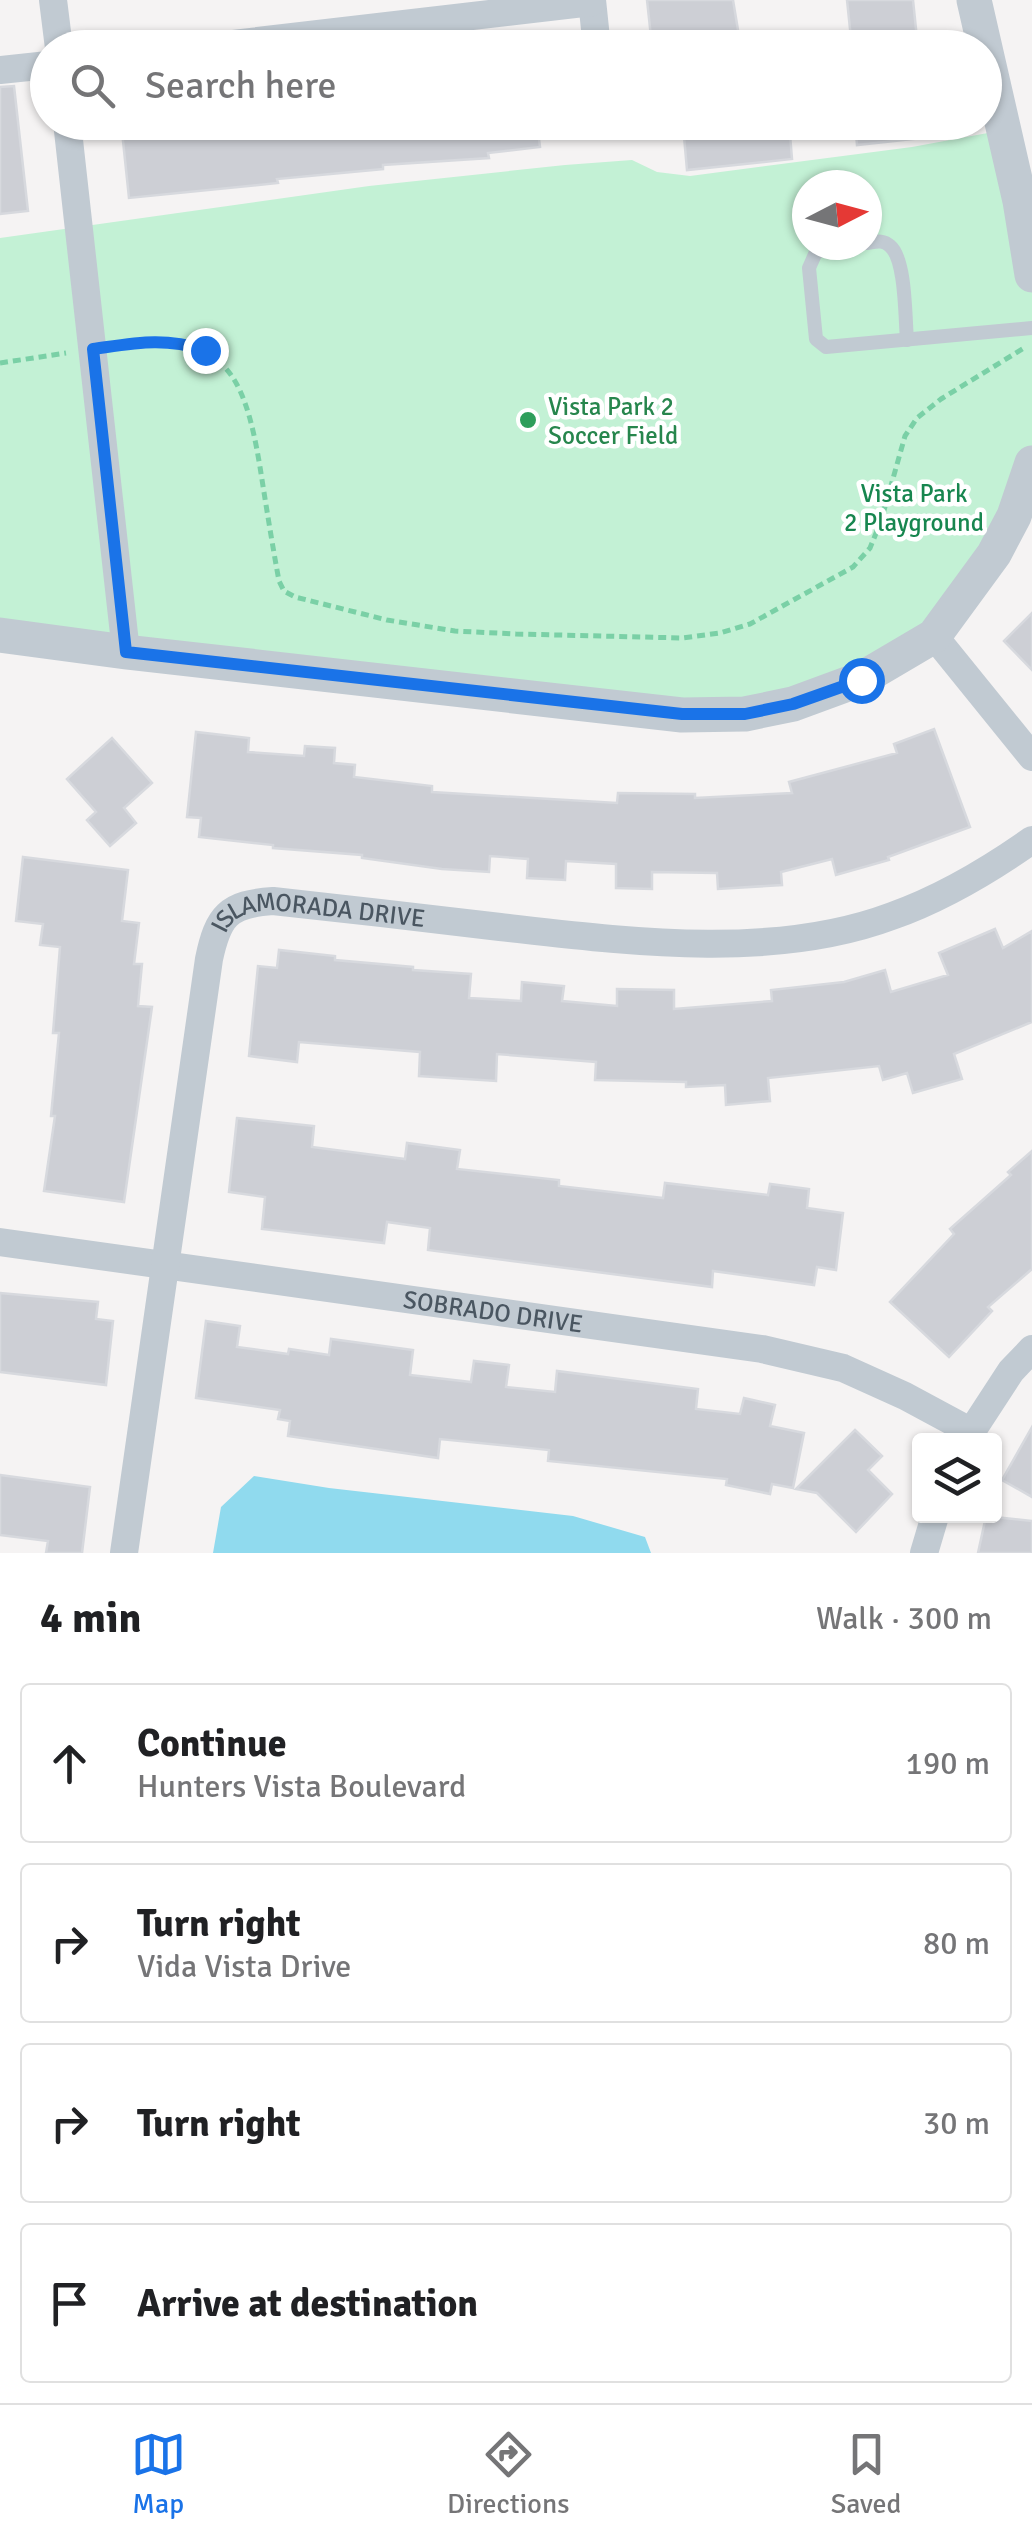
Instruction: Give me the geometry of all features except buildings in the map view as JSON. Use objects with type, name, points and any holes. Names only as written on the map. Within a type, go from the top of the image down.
[{"type":"street","points":[[53,0],[57,30]]},
{"type":"street","points":[[974,0],[981,30]]},
{"type":"street","points":[[349,30],[592,1],[596,30]]},
{"type":"street","points":[[0,70],[30,67]]},
{"type":"street","points":[[1002,122],[1032,275]]},
{"type":"street","points":[[70,140],[126,652]]},
{"type":"street","points":[[0,634],[126,652],[682,714],[745,714],[793,704],[861,680],[934,636],[1000,545],[1032,463]]},
{"type":"street","points":[[934,636],[1032,757]]},
{"type":"street","name":"ISLAMORADA DRIVE","points":[[124,1553],[215,932],[225,916],[243,902],[273,900],[555,933],[679,942],[762,942],[822,934],[890,917],[978,877],[1032,840]]},
{"type":"street","name":"SOBRADO DRIVE","points":[[0,1242],[762,1349],[843,1368],[905,1396],[963,1433]]},
{"type":"street","points":[[970,1433],[1011,1371],[1032,1349]]},
{"type":"street","points":[[924,1553],[933,1523]]},
{"type":"lane","points":[[882,242],[891,246],[900,259],[908,340]]},
{"type":"lane","points":[[812,260],[809,268],[816,339],[826,346],[1032,328]]},
{"type":"path","points":[[0,363],[148,341],[176,341],[205,350],[230,371],[252,417],[279,581],[284,591],[296,597],[387,620],[455,631],[682,638],[750,624],[853,567],[870,548],[905,436],[917,418],[1032,343]]},
{"type":"green space","name":"Vista Park 2 Playground","points":[[1004,130],[1032,275],[1032,463],[934,636],[745,714],[0,635],[0,238],[369,186],[565,165],[632,160],[657,172],[690,176],[950,140],[1002,140]]},
{"type":"water","points":[[254,1476],[573,1516],[645,1537],[651,1553],[213,1553],[221,1507]]},
{"type":"place","name":"Vista Park 2 Soccer Field","points":[[528,420]]},
{"type":"route","points":[[205,350],[176,341],[93,349],[126,652],[682,714],[745,714],[793,704],[861,680]]}]
